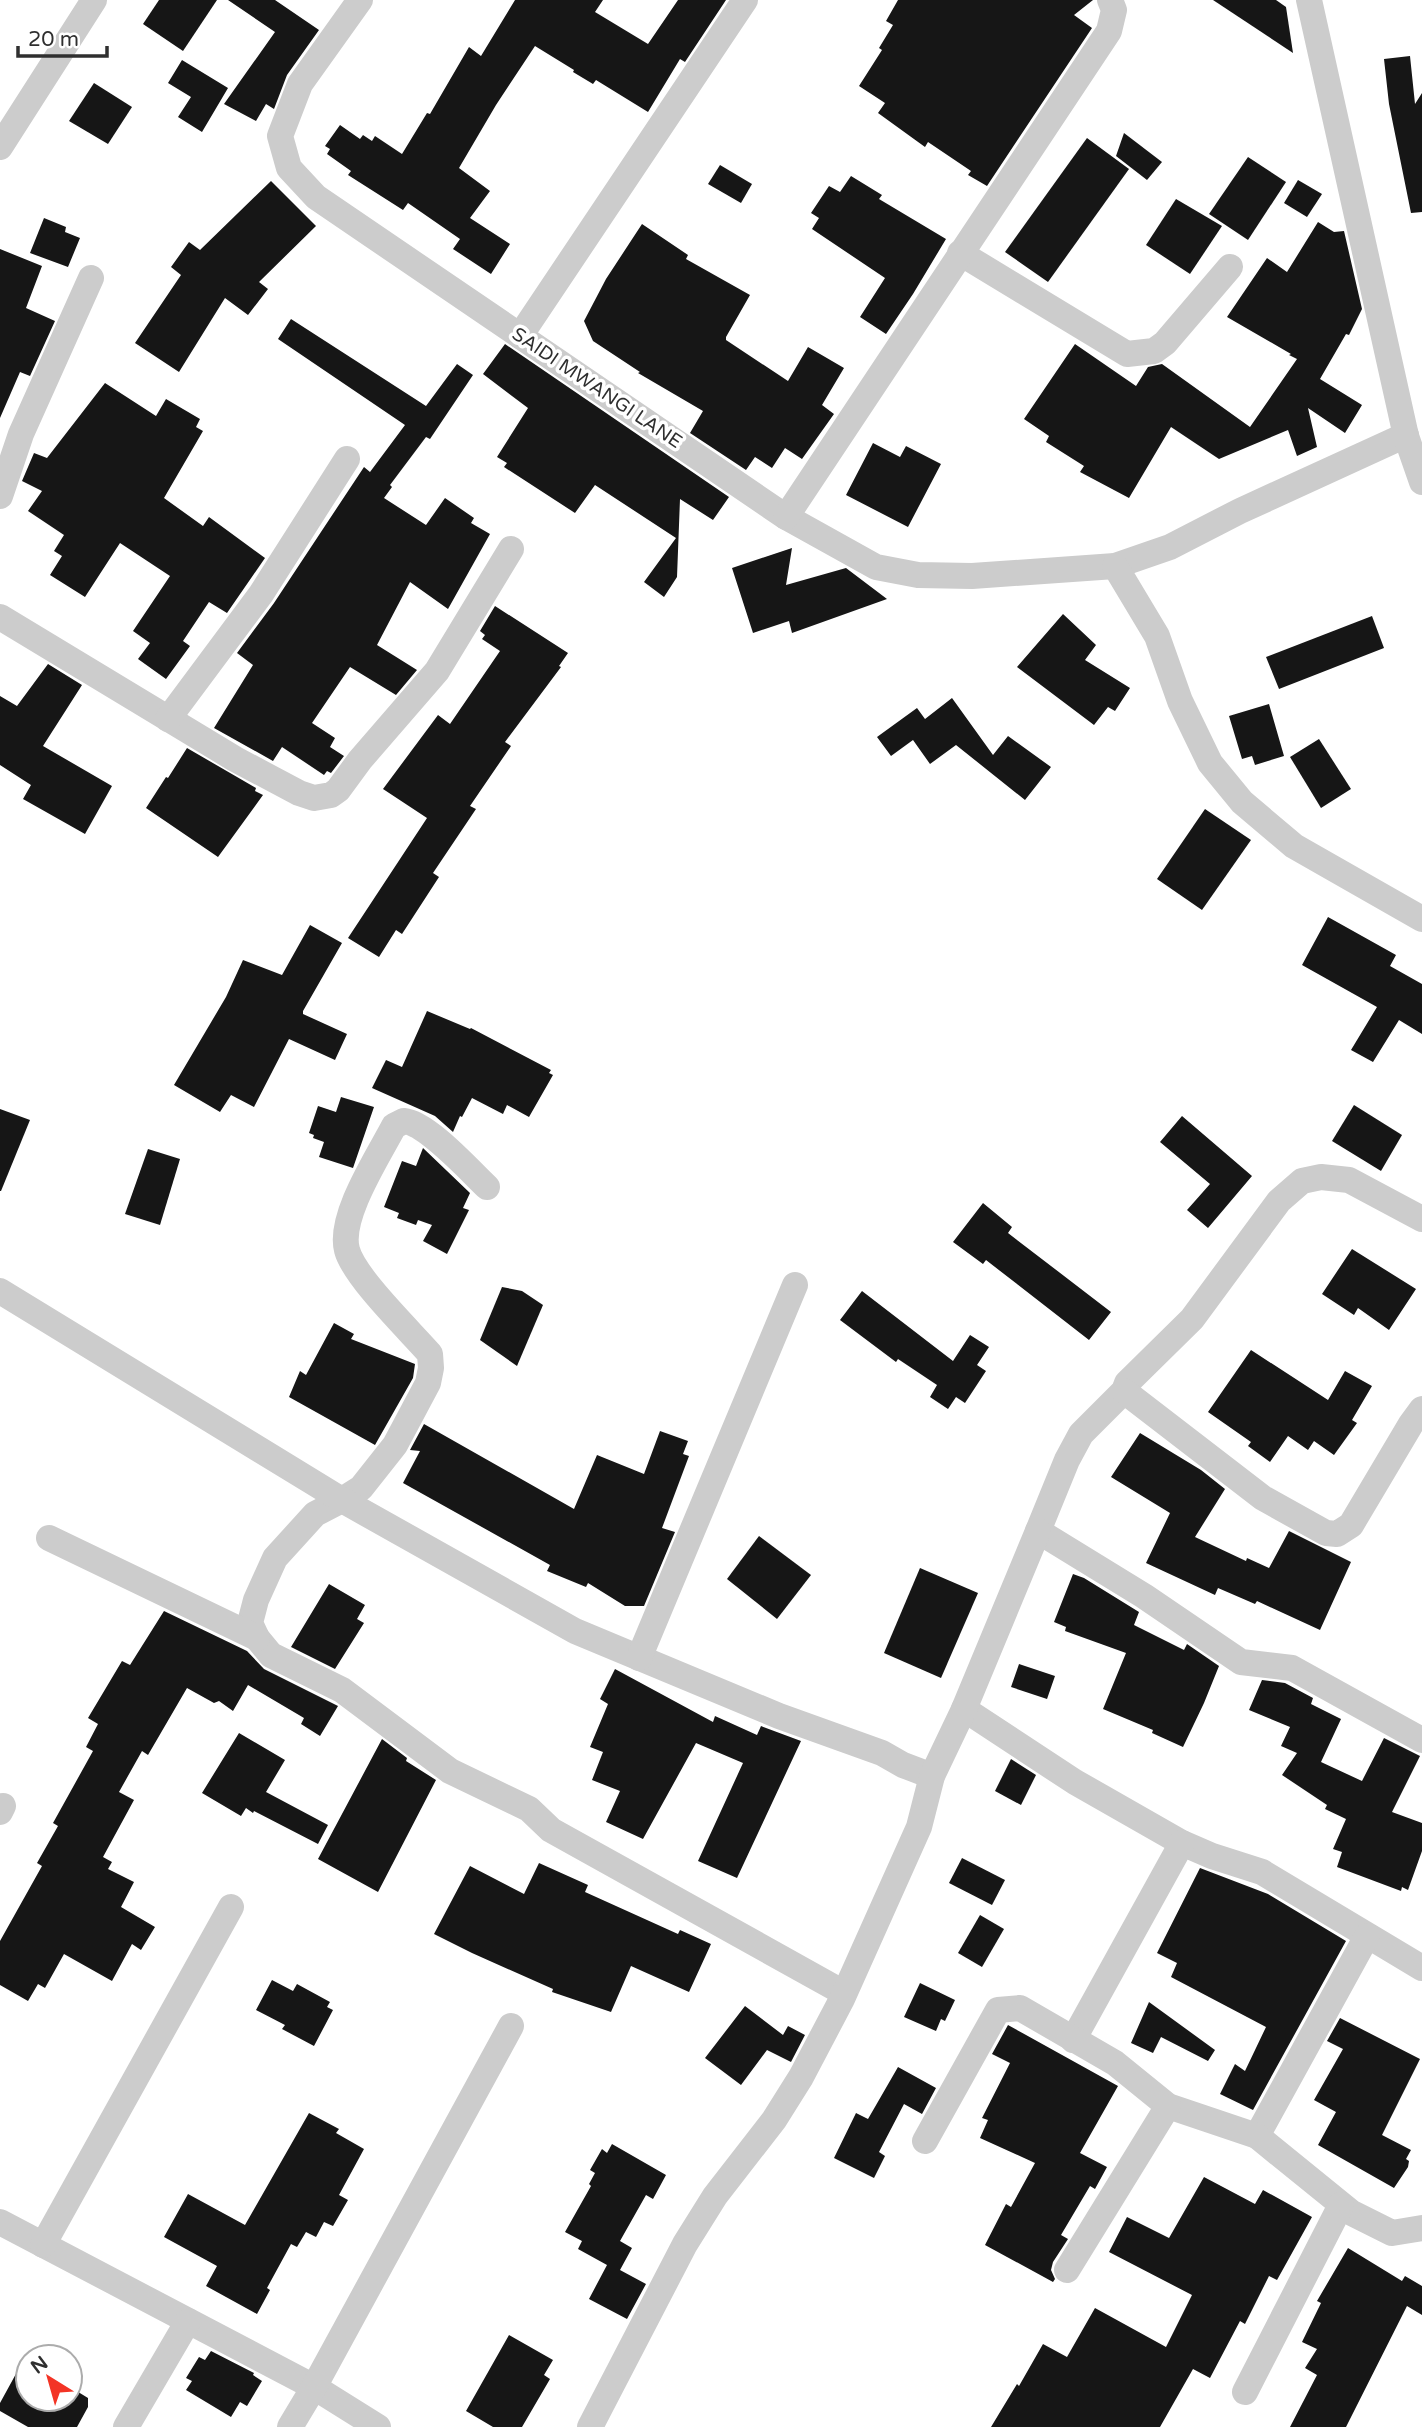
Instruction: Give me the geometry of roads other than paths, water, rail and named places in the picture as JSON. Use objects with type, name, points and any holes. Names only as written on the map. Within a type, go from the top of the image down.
[{"type":"street","points":[[0,147],[93,0]]},
{"type":"street","name":"SAIDI MWANGI LANE","points":[[360,0],[300,84],[280,135],[289,168],[316,197],[786,517],[876,567],[918,575],[972,576],[1115,566],[1170,547],[1240,511],[1406,435]]},
{"type":"street","points":[[520,336],[745,0]]},
{"type":"street","points":[[786,517],[1109,31],[1114,10],[1110,0]]},
{"type":"street","points":[[1309,0],[1406,435],[1422,482]]},
{"type":"street","points":[[960,253],[1128,354],[1154,351],[1165,343],[1230,267]]},
{"type":"street","points":[[0,496],[10,432],[91,278]]},
{"type":"street","points":[[168,719],[261,594],[347,459]]},
{"type":"street","points":[[0,617],[168,719],[299,793],[314,797],[331,795],[437,671],[511,549]]},
{"type":"street","points":[[1115,566],[1157,636],[1180,701],[1210,763],[1242,802],[1294,846],[1422,919]]},
{"type":"street","points":[[487,1187],[417,1124],[404,1121],[394,1126],[353,1206],[346,1229],[346,1248],[356,1269],[430,1354],[428,1383],[396,1445],[360,1488],[315,1514],[275,1558],[256,1600],[250,1623],[257,1638],[271,1655],[342,1690],[450,1771],[529,1809],[551,1829],[844,1993]]},
{"type":"street","points":[[590,2427],[685,2244],[715,2196],[774,2120],[801,2077],[844,1993],[919,1827],[932,1776],[964,1709],[1067,1460],[1081,1434],[1192,1319],[1279,1201],[1302,1181],[1321,1177],[1349,1180],[1422,1219]]},
{"type":"street","points":[[639,1658],[795,1285]]},
{"type":"street","points":[[0,1291],[342,1500],[575,1631],[779,1716],[882,1753],[903,1765],[932,1776]]},
{"type":"street","points":[[1124,1391],[1263,1498],[1326,1533],[1337,1534],[1351,1525],[1410,1424],[1422,1409]]},
{"type":"street","points":[[1038,1531],[1144,1596],[1241,1662],[1292,1668],[1422,1740]]},
{"type":"street","points":[[49,1538],[257,1638]]},
{"type":"street","points":[[964,1709],[1075,1782],[1182,1843],[1262,1872],[1422,1968]]},
{"type":"street","points":[[1073,2040],[1182,1843]]},
{"type":"street","points":[[43,2245],[231,1907]]},
{"type":"street","points":[[1257,2136],[1367,1936]]},
{"type":"street","points":[[926,2141],[998,2010],[1020,2008],[1115,2063],[1168,2106],[1257,2136],[1352,2213],[1392,2233],[1422,2228]]},
{"type":"street","points":[[290,2427],[511,2026]]},
{"type":"street","points":[[1067,2270],[1168,2106]]},
{"type":"street","points":[[1245,2392],[1341,2205]]},
{"type":"street","points":[[0,2222],[314,2387],[378,2427]]},
{"type":"street","points":[[126,2427],[188,2321]]}]
